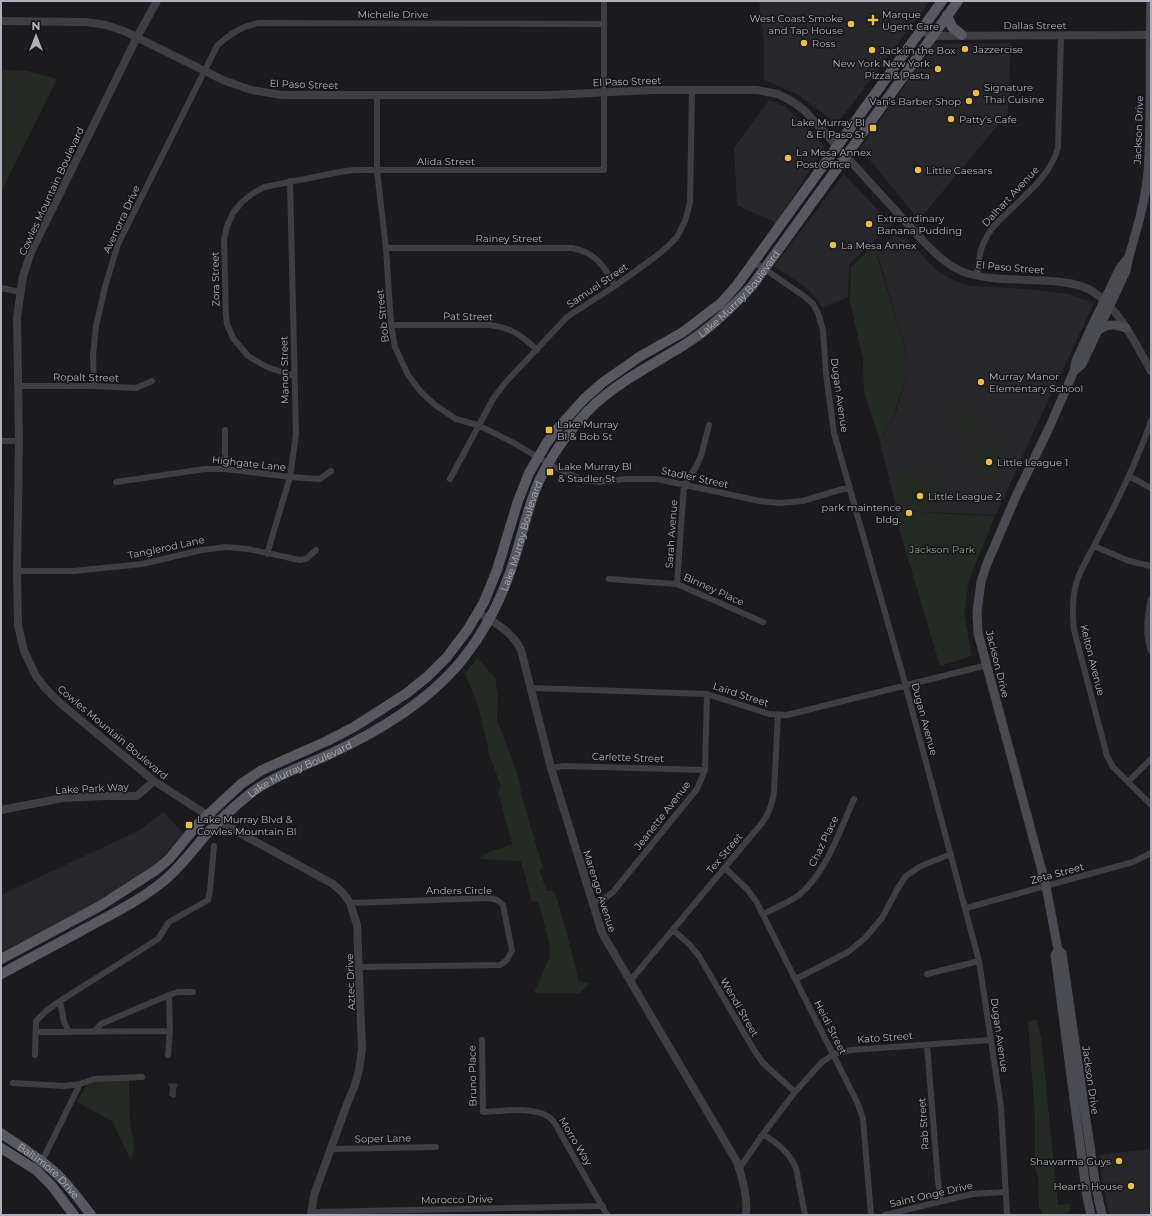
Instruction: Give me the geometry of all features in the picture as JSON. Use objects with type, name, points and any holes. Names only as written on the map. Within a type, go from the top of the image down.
[{"type":"main road","name":"Lake Murray Boulevard","points":[[1,974],[108,916],[150,891],[179,868],[206,834],[213,819],[242,784],[262,770],[354,728],[407,693],[447,657],[468,629],[484,602],[497,570],[528,473],[557,429],[584,399],[602,383],[639,357],[684,332],[725,298],[737,285],[942,1]]},
{"type":"main road","name":"Lake Murray Boulevard","points":[[1,959],[100,906],[142,880],[169,859],[197,825],[213,819],[269,781],[332,754],[360,739],[403,712],[436,687],[457,666],[477,639],[496,608],[510,574],[538,484],[549,464],[576,423],[596,403],[621,383],[685,345],[706,330],[722,317],[752,286],[958,1]]},
{"type":"main road","name":"Jackson Drive","points":[[1074,372],[1082,364],[1097,331],[1120,268],[1128,258],[1147,200],[1150,141],[1151,1]]},
{"type":"main road","points":[[948,15],[952,27],[962,35]]},
{"type":"main road","name":"Jackson Drive","points":[[1102,1215],[1094,1180],[1062,953],[1058,950],[1046,886],[978,633],[977,612],[980,582],[1074,372],[1076,361],[1107,304]]},
{"type":"main road","points":[[1097,331],[1110,324],[1126,328]]},
{"type":"main road","points":[[438,666],[448,675]]},
{"type":"main road","points":[[142,880],[150,891]]},
{"type":"main road","name":"Jackson Drive","points":[[1058,950],[1055,955],[1086,1188],[1091,1215]]},
{"type":"main road","name":"Baltimore Drive","points":[[1,1133],[42,1161],[59,1176],[91,1215]]},
{"type":"main road","name":"Baltimore Drive","points":[[1,1148],[36,1170],[52,1186],[74,1215]]},
{"type":"street","name":"Cowles Mountain Boulevard","points":[[157,1],[137,37],[31,252],[24,276],[18,317],[18,625],[24,651],[36,676],[45,688],[60,703],[154,781],[213,819]]},
{"type":"street","points":[[604,1],[604,92]]},
{"type":"street","name":"El Paso Street","points":[[1,21],[86,22],[106,25],[137,37],[204,72],[232,84],[251,90],[272,94],[551,95],[653,90],[756,90],[778,94],[804,110],[935,253],[953,267],[977,275],[1054,281],[1072,284],[1091,290],[1107,304],[1126,328],[1148,361],[1151,371]]},
{"type":"street","name":"Michelle Drive","points":[[204,72],[217,46],[226,38],[244,27],[259,23],[604,24]]},
{"type":"street","points":[[921,30],[932,36]]},
{"type":"street","name":"Dalhart Avenue","points":[[977,275],[981,248],[990,231],[1042,179],[1051,166],[1056,154],[1058,148],[1061,35]]},
{"type":"street","name":"Dallas Street","points":[[932,36],[1151,35]]},
{"type":"street","name":"Avenorra Drive","points":[[94,386],[93,356],[96,326],[105,287],[118,244],[204,72]]},
{"type":"street","name":"Samuel Street","points":[[450,479],[478,425],[493,399],[505,383],[567,317],[615,286],[666,248],[677,237],[685,221],[690,203],[692,90]]},
{"type":"street","name":"Alida Street","points":[[290,181],[345,170],[604,170],[604,92]]},
{"type":"street","name":"Bob Street","points":[[377,95],[377,171],[386,248],[391,325],[398,357],[408,375],[421,392],[435,405],[456,419],[478,425],[538,457]]},
{"type":"street","name":"Zora Street","points":[[290,181],[264,187],[247,198],[238,207],[230,220],[224,240],[226,316],[227,324],[233,338],[243,351],[254,360],[267,367],[294,376]]},
{"type":"street","name":"Manon Street","points":[[267,554],[290,477],[296,436],[290,181]]},
{"type":"street","name":"Rainey Street","points":[[386,248],[572,248],[587,253],[597,259],[605,268],[615,286]]},
{"type":"street","name":"Dugan Avenue","points":[[754,262],[804,296],[813,304],[818,313],[823,330],[826,374],[833,425],[966,908],[979,961],[1001,1107],[1007,1215]]},
{"type":"street","points":[[1,288],[21,292]]},
{"type":"street","name":"Pat Street","points":[[391,325],[490,325],[505,327],[526,339],[537,350]]},
{"type":"street","name":"Ropalt Street","points":[[18,386],[94,386],[136,388],[152,381]]},
{"type":"street","name":"Kelton Avenue","points":[[1151,421],[1146,437],[1129,476],[1078,578],[1073,608],[1074,630],[1107,756],[1113,767],[1151,805]]},
{"type":"street","points":[[684,485],[696,467],[701,456],[709,425]]},
{"type":"street","points":[[225,430],[225,469]]},
{"type":"street","points":[[1,441],[19,441]]},
{"type":"street","name":"Stadler Street","points":[[538,457],[549,464],[583,480],[599,482],[626,479],[657,479],[760,501],[780,503],[802,501],[850,488]]},
{"type":"street","name":"Highgate Lane","points":[[116,482],[205,469],[225,469],[320,479],[331,471]]},
{"type":"street","points":[[1129,476],[1151,488]]},
{"type":"street","name":"Sarah Avenue","points":[[677,584],[684,485]]},
{"type":"street","points":[[1094,546],[1129,561],[1151,566]]},
{"type":"street","name":"Tanglerod Lane","points":[[17,571],[74,571],[142,564],[202,550],[226,547],[248,549],[300,560],[306,559],[316,550]]},
{"type":"street","name":"Binney Place","points":[[608,579],[677,584],[762,622]]},
{"type":"street","points":[[1151,599],[1147,616],[1147,630],[1151,651]]},
{"type":"street","name":"Marengo Avenue","points":[[478,612],[505,629],[516,640],[523,655],[551,768],[602,933],[737,1162],[744,1181],[747,1208],[746,1215]]},
{"type":"street","name":"Laird Street","points":[[532,688],[707,694],[769,714],[787,715],[987,665]]},
{"type":"street","name":"Jeanette Avenue","points":[[592,903],[606,898],[613,892],[697,789],[705,770],[707,694]]},
{"type":"street","name":"Tex Street","points":[[630,981],[762,823],[771,807],[774,791],[778,715]]},
{"type":"street","points":[[1128,782],[1151,759]]},
{"type":"street","name":"Carlette Street","points":[[551,768],[564,766],[705,770]]},
{"type":"street","name":"Lake Park Way","points":[[1,810],[63,798],[137,796],[154,781]]},
{"type":"street","name":"Chaz Place","points":[[763,914],[789,901],[815,879],[824,864],[854,798]]},
{"type":"street","name":"Aztec Drive","points":[[213,819],[333,884],[350,902],[357,925],[362,1049],[360,1063],[355,1085],[314,1195],[311,1214]]},
{"type":"street","points":[[35,1055],[36,1021],[46,1011],[158,939],[169,922],[208,900],[214,846]]},
{"type":"street","name":"Zeta Street","points":[[966,908],[1133,862],[1151,853]]},
{"type":"street","points":[[796,979],[848,952],[866,938],[882,918],[906,876],[921,866],[951,854]]},
{"type":"street","name":"Heidi Street","points":[[725,868],[748,889],[756,901],[858,1104],[863,1119],[871,1215]]},
{"type":"street","name":"Anders Circle","points":[[350,902],[494,899],[502,905],[512,951],[506,961],[496,966],[462,965],[359,967]]},
{"type":"street","name":"Wendi Street","points":[[673,930],[689,944],[698,956],[754,1050],[764,1063],[795,1092]]},
{"type":"street","points":[[927,974],[979,961]]},
{"type":"street","points":[[94,1032],[101,1024],[169,995],[178,992],[193,992]]},
{"type":"street","points":[[168,1055],[170,1031],[169,995]]},
{"type":"street","points":[[60,1001],[64,1022],[69,1032]]},
{"type":"street","points":[[36,1032],[170,1031]]},
{"type":"street","name":"Bruno Place","points":[[482,1040],[483,1112]]},
{"type":"street","name":"Kato Street","points":[[739,1169],[795,1092],[822,1062],[834,1054],[851,1050],[991,1040]]},
{"type":"street","name":"Rab Street","points":[[927,1045],[938,1181],[941,1201]]},
{"type":"street","points":[[14,1083],[64,1086],[80,1084],[94,1079],[142,1077]]},
{"type":"street","points":[[42,1161],[80,1084]]},
{"type":"street","name":"Morro Way","points":[[483,1112],[529,1111],[540,1112],[550,1118],[558,1129],[607,1215]]},
{"type":"street","points":[[763,1134],[780,1146],[793,1161],[796,1168],[806,1215]]},
{"type":"street","name":"Soper Lane","points":[[331,1149],[436,1146]]},
{"type":"street","name":"Saint Onge Drive","points":[[885,1215],[972,1194],[1006,1192]]},
{"type":"street","name":"Morocco Drive","points":[[311,1214],[603,1206]]},
{"type":"shaded area","points":[[759,1],[930,1],[837,124],[797,94],[764,80],[764,43]]},
{"type":"shaded area","points":[[1011,43],[1008,113],[919,220],[860,148],[934,44]]},
{"type":"shaded area","points":[[769,100],[785,106],[825,147],[776,223],[737,205],[734,148]]},
{"type":"shaded area","points":[[844,174],[892,225],[849,264],[848,297],[823,308],[808,289],[774,266]]},
{"type":"shaded area","name":"Murray Manor Elementary School","points":[[894,236],[909,240],[936,270],[957,282],[970,286],[1026,289],[1069,294],[1094,303],[996,515],[897,511],[880,442],[896,412],[908,371],[903,340],[878,256],[889,240]]},
{"type":"shaded area","points":[[163,812],[184,834],[152,868],[111,895],[1,951],[1,895],[140,830]]},
{"type":"shaded area","points":[[176,1083],[178,1085],[176,1089],[176,1097],[173,1098],[169,1095],[170,1088],[168,1084]]},
{"type":"shaded area","points":[[1151,1149],[1151,1215],[1110,1215],[1105,1198],[1099,1155]]},
{"type":"green space","points":[[1,70],[27,71],[57,79],[1,192]]},
{"type":"green space","points":[[878,241],[883,247],[877,257],[902,337],[908,371],[894,415],[880,441],[864,392],[863,359],[850,302],[851,267]]},
{"type":"green space","points":[[952,404],[967,416],[958,428],[942,417]]},
{"type":"green space","points":[[967,416],[985,427],[976,440],[959,429]]},
{"type":"green space","name":"Little League 1","points":[[978,438],[1006,449],[1008,455],[996,477],[987,475],[976,469],[974,464],[974,453]]},
{"type":"green space","name":"Jackson Park","points":[[909,468],[918,469],[930,475],[942,489],[944,503],[912,511],[995,516],[968,586],[964,615],[972,656],[940,666],[898,525],[896,511],[904,511],[898,504],[896,471]]},
{"type":"green space","points":[[477,658],[495,678],[498,697],[497,720],[516,770],[524,804],[543,868],[539,870],[547,891],[554,891],[577,973],[577,980],[589,984],[580,993],[534,993],[550,956],[549,942],[538,901],[532,901],[521,861],[478,859],[489,852],[512,844],[498,792],[501,786],[490,757],[478,705],[465,674]]},
{"type":"green space","points":[[1036,1019],[1041,1036],[1058,1205],[1070,1204],[1071,1211],[1062,1215],[1043,1215],[1039,1206],[1038,1180],[1035,1165],[1035,1117],[1028,1022]]},
{"type":"green space","points":[[129,1079],[130,1121],[134,1146],[131,1161],[112,1121],[77,1102],[87,1084],[96,1081]]},
{"type":"place","name":"Marque Ugent Care","points":[[873,20]]},
{"type":"place","name":"West Coast Smoke and Tap House","points":[[851,24]]},
{"type":"place","name":"Ross","points":[[804,43]]},
{"type":"place","name":"Jazzercise","points":[[965,49]]},
{"type":"place","name":"Jack in the Box","points":[[872,50]]},
{"type":"place","name":"New York New York Pizza & Pasta","points":[[938,69]]},
{"type":"place","name":"Signature Thai Cuisine","points":[[976,93]]},
{"type":"place","name":"Van's Barber Shop","points":[[969,101]]},
{"type":"place","name":"Patty's Cafe","points":[[951,119]]},
{"type":"place","name":"Lake Murray Bl & El Paso St","points":[[873,128]]},
{"type":"place","name":"La Mesa Annex Post Office","points":[[788,158]]},
{"type":"place","name":"Little Caesars","points":[[918,170]]},
{"type":"place","name":"Extraordinary Banana Pudding","points":[[869,224]]},
{"type":"place","name":"La Mesa Annex","points":[[833,245]]},
{"type":"place","name":"Murray Manor Elementary School","points":[[981,382]]},
{"type":"place","name":"Lake Murray Bl & Bob St","points":[[549,430]]},
{"type":"place","name":"Little League 1","points":[[989,462]]},
{"type":"place","name":"Lake Murray Bl & Stadler St","points":[[550,472]]},
{"type":"place","name":"Little League 2","points":[[920,496]]},
{"type":"place","name":"park maintence bldg.","points":[[909,513]]},
{"type":"place","name":"Lake Murray Blvd & Cowles Mountain Bl","points":[[189,825]]},
{"type":"place","name":"Shawarma Guys","points":[[1119,1161]]},
{"type":"place","name":"Hearth House","points":[[1131,1186]]}]
